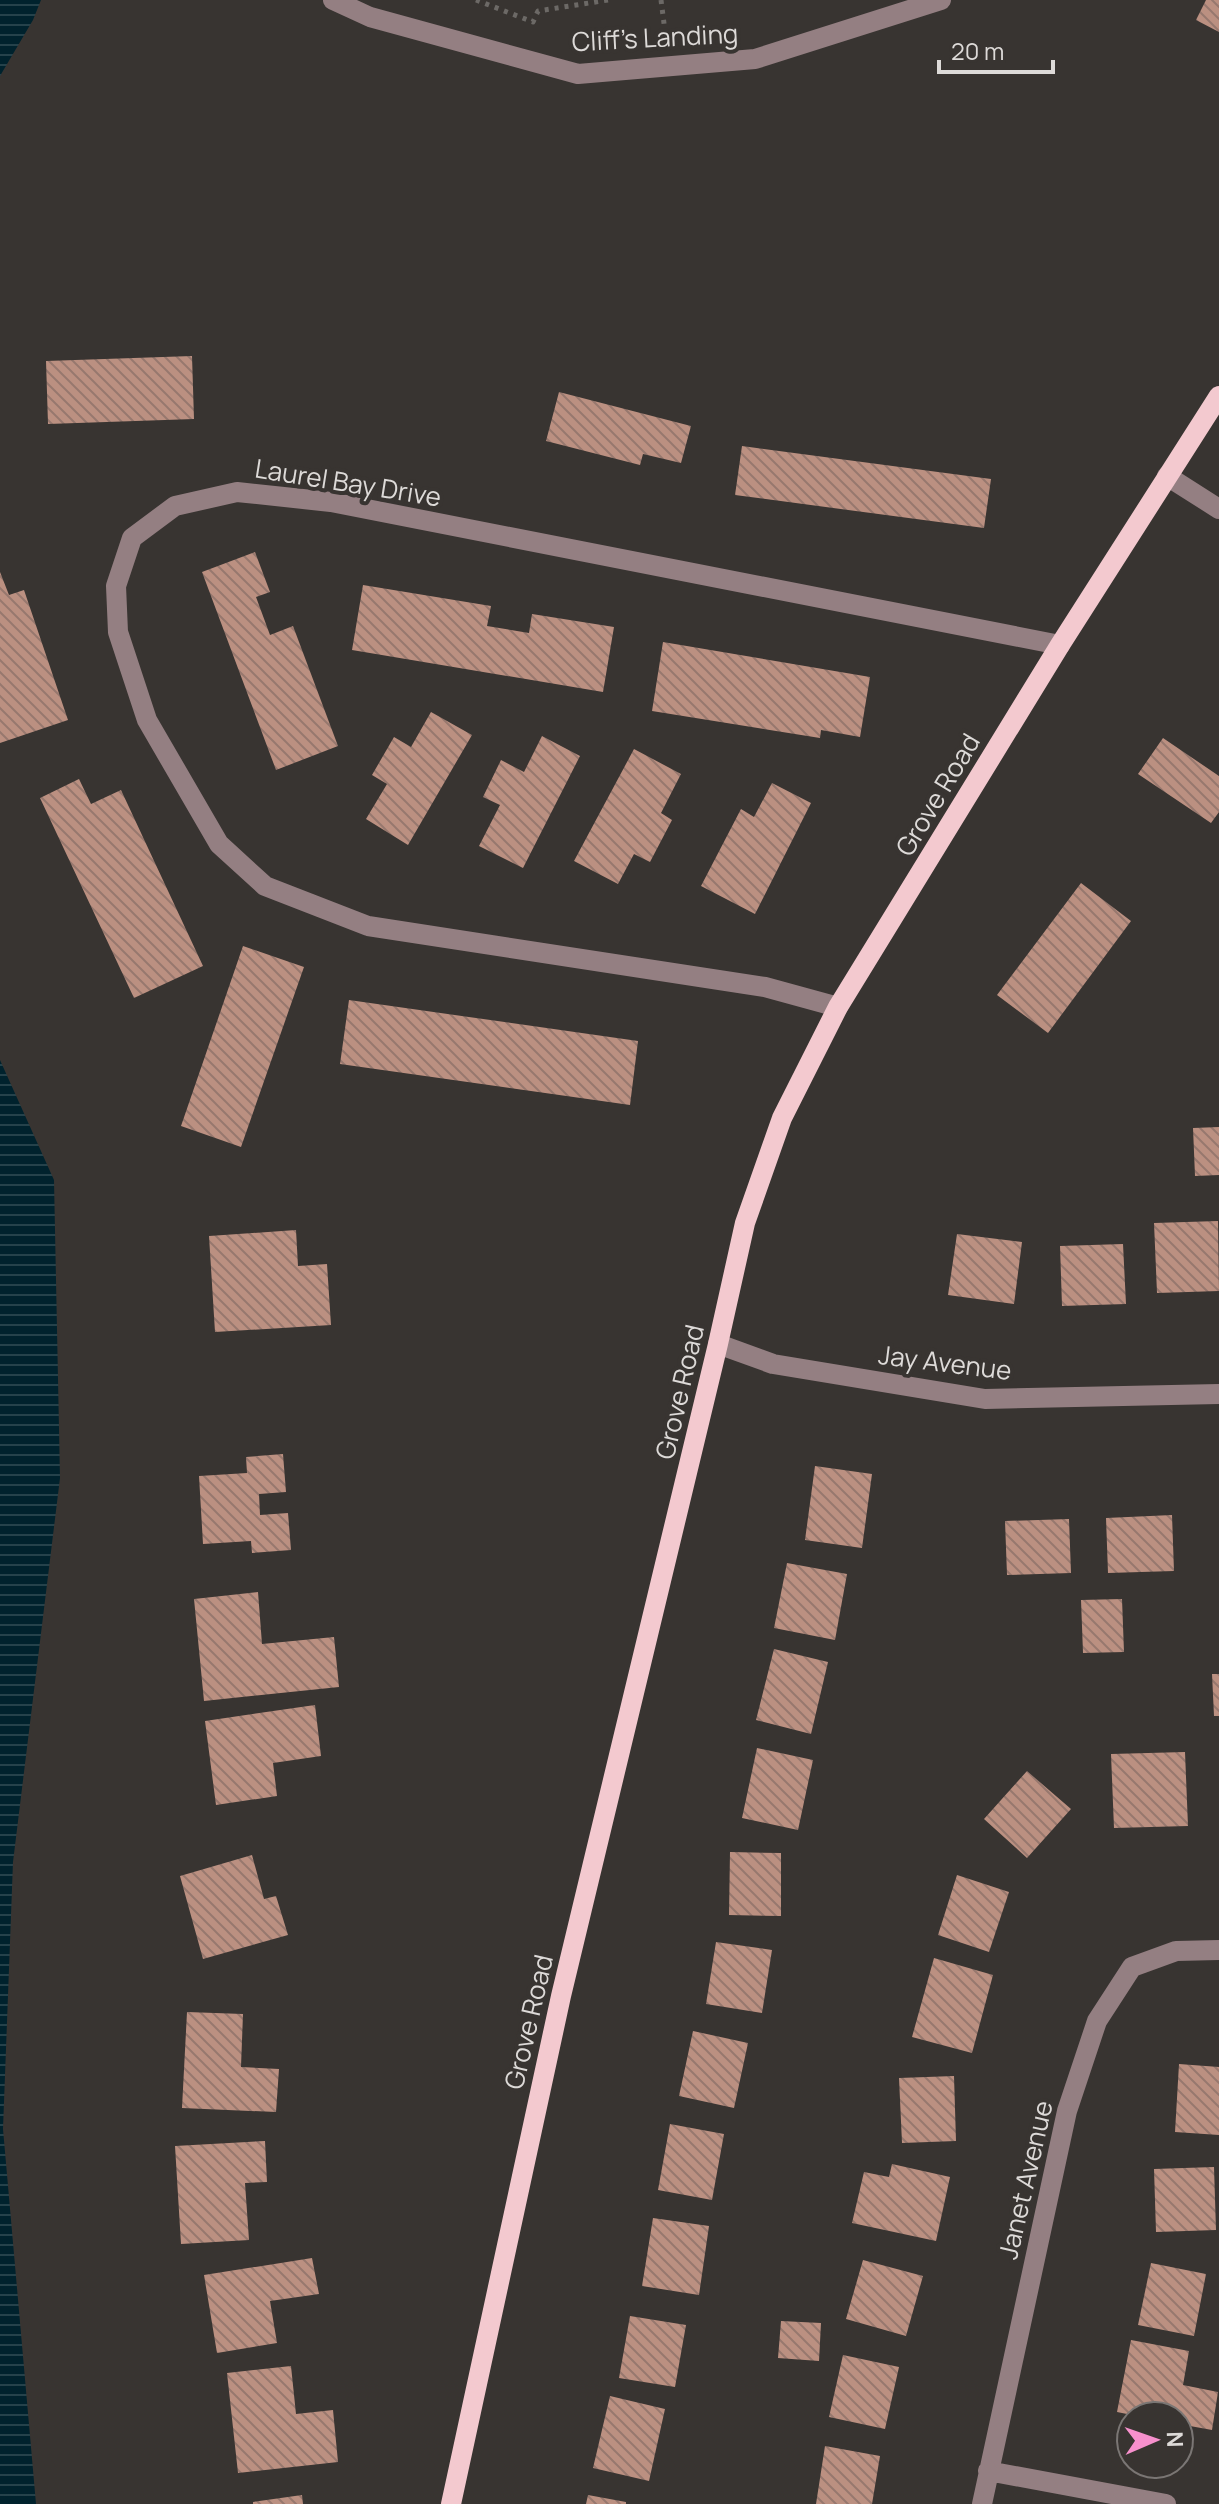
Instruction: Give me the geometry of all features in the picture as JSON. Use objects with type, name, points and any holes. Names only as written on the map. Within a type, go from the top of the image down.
[{"type":"main road","name":"Grove Road","points":[[451,2504],[561,1996],[745,1223],[782,1118],[838,1007],[1060,645],[1219,396]]},
{"type":"street","name":"Cliff's Landing","points":[[333,0],[373,8],[578,74],[755,59],[941,0]]},
{"type":"street","points":[[1167,476],[1219,509]]},
{"type":"street","name":"Laurel Bay Drive","points":[[838,1007],[765,987],[368,926],[265,886],[219,844],[147,720],[118,632],[116,586],[132,538],[175,506],[237,492],[284,497],[347,505],[1060,645]]},
{"type":"street","name":"Jay Avenue","points":[[718,1344],[773,1364],[985,1399],[1219,1394]]},
{"type":"street","name":"Janet Avenue","points":[[982,2504],[1067,2111],[1097,2021],[1132,1967],[1176,1951],[1219,1950]]},
{"type":"street","points":[[988,2471],[1166,2504]]},
{"type":"path","points":[[476,0],[533,22],[538,11],[573,3],[608,0]]},
{"type":"path","points":[[661,0],[670,66]]},
{"type":"water","points":[[0,0],[41,0],[33,20],[0,76]]},
{"type":"water","points":[[0,1060],[54,1180],[60,1478],[13,1862],[3,2129],[36,2504],[0,2504]]},
{"type":"building","points":[[1206,0],[1219,0],[1219,32],[1196,20]]},
{"type":"building","points":[[192,356],[194,419],[48,424],[46,361]]},
{"type":"building","points":[[559,392],[691,426],[681,463],[643,454],[640,465],[546,441]]},
{"type":"building","points":[[742,446],[991,479],[984,528],[735,495]]},
{"type":"building","points":[[255,552],[270,592],[256,597],[270,635],[293,626],[338,746],[276,770],[202,572]]},
{"type":"building","points":[[0,572],[9,595],[24,590],[68,720],[0,743]]},
{"type":"building","points":[[363,585],[491,606],[487,626],[529,633],[532,614],[614,627],[603,692],[352,650]]},
{"type":"building","points":[[663,642],[870,677],[860,737],[821,730],[820,738],[652,711]]},
{"type":"building","points":[[431,712],[472,735],[408,845],[366,819],[387,784],[372,775],[394,737],[411,747]]},
{"type":"building","points":[[542,736],[580,756],[523,868],[479,846],[500,805],[483,797],[501,760],[524,772]]},
{"type":"building","points":[[1163,738],[1219,776],[1219,812],[1211,823],[1138,774]]},
{"type":"building","points":[[634,749],[681,774],[661,813],[672,820],[650,862],[634,854],[618,884],[574,861]]},
{"type":"building","points":[[79,779],[91,804],[121,790],[203,966],[134,998],[40,798]]},
{"type":"building","points":[[772,783],[811,803],[755,914],[701,886],[741,809],[754,817]]},
{"type":"building","points":[[1081,883],[1131,921],[1048,1033],[997,995]]},
{"type":"building","points":[[243,946],[304,967],[241,1147],[181,1126]]},
{"type":"building","points":[[349,1000],[638,1041],[630,1105],[340,1064]]},
{"type":"building","points":[[1219,1127],[1219,1175],[1195,1176],[1193,1128]]},
{"type":"building","points":[[1218,1221],[1219,1291],[1157,1293],[1154,1223]]},
{"type":"building","points":[[296,1230],[298,1266],[327,1264],[331,1325],[215,1332],[209,1236]]},
{"type":"building","points":[[957,1234],[1022,1242],[1014,1304],[948,1295]]},
{"type":"building","points":[[1123,1244],[1126,1304],[1062,1306],[1060,1246]]},
{"type":"building","points":[[283,1454],[286,1492],[259,1494],[260,1515],[288,1513],[291,1550],[252,1553],[251,1541],[203,1544],[199,1476],[247,1473],[246,1457]]},
{"type":"building","points":[[815,1466],[872,1474],[862,1548],[805,1540]]},
{"type":"building","points":[[1172,1515],[1174,1571],[1108,1573],[1106,1518]]},
{"type":"building","points":[[1069,1519],[1071,1573],[1007,1575],[1005,1521]]},
{"type":"building","points":[[787,1563],[847,1574],[835,1640],[774,1628]]},
{"type":"building","points":[[258,1592],[262,1644],[334,1637],[339,1687],[204,1701],[194,1599]]},
{"type":"building","points":[[1122,1599],[1124,1652],[1083,1653],[1081,1600]]},
{"type":"building","points":[[774,1649],[828,1662],[811,1734],[756,1720]]},
{"type":"building","points":[[1212,1674],[1219,1674],[1219,1716],[1214,1716]]},
{"type":"building","points":[[315,1705],[321,1756],[273,1763],[277,1796],[216,1805],[205,1721]]},
{"type":"building","points":[[757,1748],[813,1760],[798,1830],[742,1818]]},
{"type":"building","points":[[1185,1752],[1188,1826],[1114,1828],[1111,1754]]},
{"type":"building","points":[[1027,1771],[1071,1809],[1027,1858],[984,1819]]},
{"type":"building","points":[[730,1852],[781,1853],[781,1916],[729,1915]]},
{"type":"building","points":[[252,1855],[264,1899],[276,1896],[288,1935],[203,1959],[180,1876]]},
{"type":"building","points":[[957,1875],[1009,1892],[989,1952],[938,1935]]},
{"type":"building","points":[[716,1942],[772,1950],[762,2013],[706,2004]]},
{"type":"building","points":[[934,1958],[993,1975],[972,2053],[912,2037]]},
{"type":"building","points":[[187,2012],[243,2014],[241,2067],[279,2069],[276,2112],[182,2108]]},
{"type":"building","points":[[693,2031],[748,2043],[734,2108],[679,2096]]},
{"type":"building","points":[[1179,2064],[1219,2067],[1219,2135],[1175,2132]]},
{"type":"building","points":[[954,2076],[956,2141],[902,2143],[899,2078]]},
{"type":"building","points":[[670,2124],[724,2134],[712,2200],[658,2190]]},
{"type":"building","points":[[265,2141],[267,2182],[245,2183],[249,2240],[181,2244],[175,2146]]},
{"type":"building","points":[[892,2164],[950,2177],[936,2241],[852,2223],[864,2172],[889,2177]]},
{"type":"building","points":[[1214,2167],[1216,2230],[1156,2232],[1154,2169]]},
{"type":"building","points":[[653,2218],[709,2226],[699,2295],[642,2286]]},
{"type":"building","points":[[312,2258],[319,2294],[270,2301],[277,2343],[217,2353],[204,2275]]},
{"type":"building","points":[[863,2260],[923,2276],[906,2336],[846,2319]]},
{"type":"building","points":[[1151,2263],[1206,2274],[1194,2336],[1138,2325]]},
{"type":"building","points":[[630,2316],[686,2325],[675,2387],[619,2378]]},
{"type":"building","points":[[781,2321],[821,2323],[819,2361],[778,2358]]},
{"type":"building","points":[[1131,2340],[1189,2351],[1183,2385],[1218,2392],[1212,2430],[1195,2427],[1195,2400],[1119,2400]]},
{"type":"building","points":[[843,2355],[899,2367],[885,2429],[829,2417]]},
{"type":"building","points":[[291,2366],[296,2414],[333,2410],[338,2462],[238,2473],[227,2373]]},
{"type":"building","points":[[610,2396],[665,2409],[649,2481],[593,2468]]},
{"type":"building","points":[[825,2446],[880,2456],[872,2504],[816,2504]]},
{"type":"building","points":[[302,2495],[303,2504],[253,2504],[253,2502]]},
{"type":"building","points":[[588,2495],[626,2502],[626,2504],[586,2504]]}]
